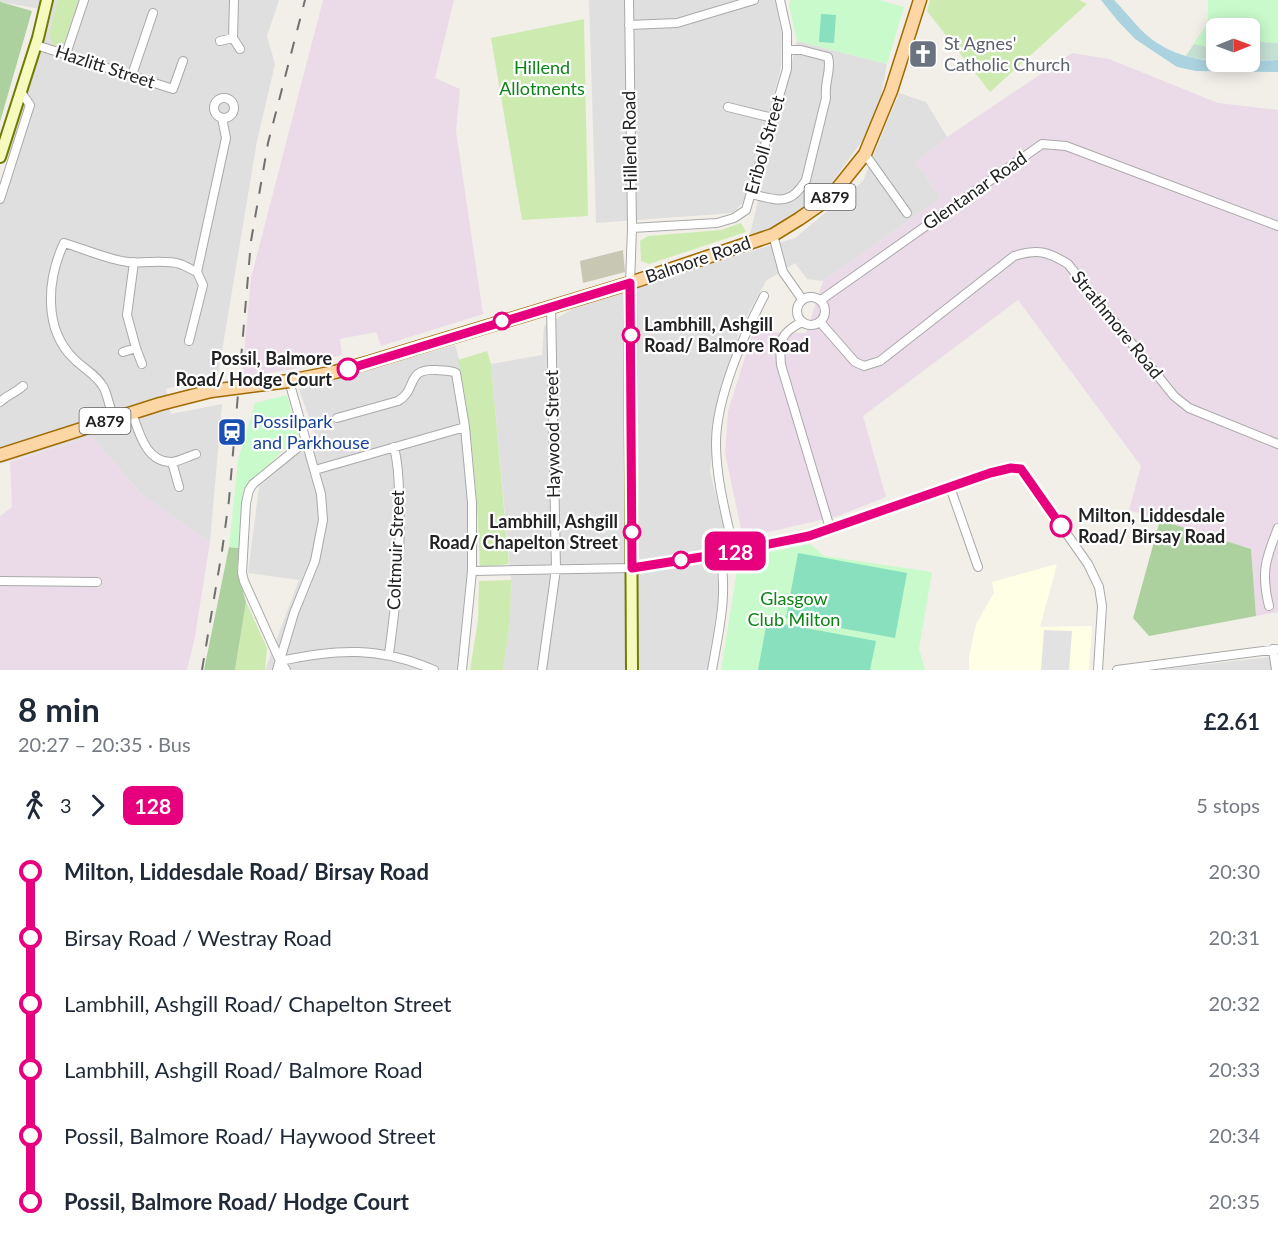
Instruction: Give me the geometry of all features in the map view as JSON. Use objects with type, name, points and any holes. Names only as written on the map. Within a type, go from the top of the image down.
[{"type":"main road","name":"Balmore Road","points":[[0,455],[114,418],[211,391],[289,381],[335,372],[630,283],[773,235],[825,201],[865,154],[891,91],[920,0]]},
{"type":"street","points":[[0,157],[36,45],[47,0]]},
{"type":"street","points":[[66,54],[84,0]]},
{"type":"street","points":[[234,0],[233,38],[240,49]]},
{"type":"street","name":"Hillend Road","points":[[629,0],[632,228],[630,283]]},
{"type":"street","name":"Eriboll Street","points":[[632,228],[717,223],[734,218],[746,210],[787,69],[787,33],[780,0]]},
{"type":"street","points":[[628,25],[676,23],[750,1]]},
{"type":"street","points":[[132,75],[153,13]]},
{"type":"street","points":[[220,41],[233,38]]},
{"type":"street","name":"Hazlitt Street","points":[[36,45],[174,89],[183,61]]},
{"type":"street","points":[[751,194],[780,201],[792,196],[806,180],[826,98],[824,86],[830,62],[828,57],[801,50],[787,50]]},
{"type":"street","points":[[0,199],[30,105],[21,92]]},
{"type":"street","points":[[728,107],[773,118]]},
{"type":"street","points":[[189,341],[203,285],[197,272],[226,138],[222,118]]},
{"type":"street","name":"Glentanar Road","points":[[821,300],[1042,144],[1066,146],[1278,226]]},
{"type":"street","points":[[865,154],[907,213]]},
{"type":"street","points":[[773,235],[783,272],[802,300]]},
{"type":"street","points":[[114,418],[103,387],[95,376],[72,358],[56,333],[50,294],[53,269],[64,243],[102,257],[134,262],[180,264],[197,272]]},
{"type":"street","name":"Strathmore Road","points":[[820,322],[855,362],[864,366],[880,361],[1014,256],[1032,251],[1052,255],[1068,264],[1174,396],[1189,408],[1278,444]]},
{"type":"street","points":[[134,262],[127,315],[142,364]]},
{"type":"street","points":[[630,283],[632,670]]},
{"type":"street","points":[[734,551],[718,474],[716,440],[723,399],[746,331],[764,296]]},
{"type":"street","points":[[809,296],[821,300],[825,313],[820,322],[809,325],[802,322],[797,313],[802,300],[809,296]]},
{"type":"street","name":"Haywood Street","points":[[542,670],[556,569],[551,306]]},
{"type":"street","points":[[802,322],[787,329],[779,345],[781,365],[830,528]]},
{"type":"street","points":[[123,352],[136,348]]},
{"type":"street","points":[[337,418],[398,401],[405,395],[416,374],[423,370],[453,371],[456,374],[465,427],[476,572],[462,670]]},
{"type":"street","points":[[277,670],[294,613],[319,547],[323,520],[315,470],[289,381]]},
{"type":"street","points":[[2,397],[13,396],[23,386]]},
{"type":"street","points":[[132,413],[143,442],[150,453],[172,462],[196,454]]},
{"type":"street","points":[[315,470],[465,427]]},
{"type":"street","points":[[286,670],[244,581],[242,566],[246,503],[249,490],[254,484],[306,441]]},
{"type":"street","name":"Coltmuir Street","points":[[389,654],[399,572],[400,514],[397,457],[394,447]]},
{"type":"street","points":[[172,462],[179,487]]},
{"type":"street","points":[[476,572],[632,568],[720,554],[809,536],[1000,470],[1021,469],[1088,564],[1099,587],[1102,606],[1098,670]]},
{"type":"street","points":[[950,487],[978,567]]},
{"type":"street","points":[[1269,606],[1264,584],[1264,569],[1278,528]]},
{"type":"street","points":[[712,670],[724,600],[725,576],[720,554]]},
{"type":"street","points":[[0,581],[97,582]]},
{"type":"street","points":[[1117,670],[1276,649],[1276,670]]},
{"type":"street","points":[[280,661],[307,655],[343,652],[389,654],[434,670]]},
{"type":"shaded area","points":[[1,0],[279,0],[267,36],[275,64],[257,141],[218,375],[166,389],[171,414],[222,404],[210,542],[142,495],[91,436],[0,464],[0,184],[52,11],[1,2]]},
{"type":"shaded area","points":[[323,0],[454,0],[435,78],[460,89],[456,131],[483,314],[381,346],[376,332],[340,339],[342,355],[288,370],[242,377],[251,278]]},
{"type":"shaded area","points":[[589,0],[775,0],[782,34],[781,65],[744,201],[733,213],[596,223]]},
{"type":"shaded area","points":[[1208,0],[1278,0],[1278,60],[1260,61],[1260,18],[1208,18]]},
{"type":"shaded area","points":[[1206,26],[1206,60],[1185,57]]},
{"type":"shaded area","points":[[797,41],[887,64],[876,122],[832,182],[790,223],[750,234]]},
{"type":"shaded area","points":[[1072,53],[1109,59],[1218,103],[1278,110],[1278,612],[1256,616],[1251,549],[1129,510],[1141,466],[1018,300],[863,416],[886,497],[838,516],[743,538],[725,453],[728,411],[753,332],[806,333],[823,281],[941,198],[916,162],[947,137]]},
{"type":"shaded area","points":[[899,93],[926,102],[947,137],[916,162],[941,198],[823,281],[807,279],[795,263],[766,281],[740,329],[715,414],[710,472],[727,539],[716,562],[719,598],[707,670],[503,670],[510,621],[511,580],[491,364],[542,355],[544,326],[584,302],[795,238],[863,181]]},
{"type":"shaded area","points":[[623,250],[625,272],[583,283],[580,261]]},
{"type":"shaded area","points":[[455,345],[462,370],[478,541],[467,670],[265,670],[299,580],[248,573],[259,487],[316,438],[299,389]]},
{"type":"shaded area","points":[[91,436],[142,495],[210,542],[194,642],[187,670],[0,670],[0,516],[12,507],[10,462]]},
{"type":"shaded area","points":[[1057,564],[1040,627],[1092,626],[1089,670],[969,670],[969,657],[976,624],[994,593],[992,582]]},
{"type":"shaded area","points":[[1044,630],[1072,631],[1069,670],[1041,670]]},
{"type":"shaded area","points":[[1278,656],[1278,670],[1157,670]]},
{"type":"green space","points":[[0,0],[32,11],[0,122]]},
{"type":"green space","points":[[58,0],[78,0],[63,48],[53,45],[49,35]]},
{"type":"green space","points":[[791,0],[879,0],[904,7],[887,64],[797,41],[789,5]]},
{"type":"green space","points":[[930,0],[1079,0],[1087,4],[990,92],[927,11]]},
{"type":"green space","points":[[1208,0],[1278,0],[1278,43],[1260,42],[1260,18],[1208,18]]},
{"type":"green space","points":[[821,14],[836,15],[834,43],[819,42]]},
{"type":"green space","name":"Hillend Allotments","points":[[584,19],[588,216],[522,220],[491,38]]},
{"type":"green space","points":[[1206,26],[1206,47],[1194,44]]},
{"type":"green space","points":[[741,223],[746,232],[649,264],[641,261],[640,241],[648,236],[721,230]]},
{"type":"green space","points":[[487,351],[491,364],[509,564],[480,567],[474,463],[458,360]]},
{"type":"green space","points":[[287,395],[298,436],[243,489],[239,548],[229,547],[238,460],[255,403]]},
{"type":"green space","points":[[1160,520],[1251,549],[1256,616],[1149,636],[1133,618]]},
{"type":"green space","name":"Glasgow Club Milton","points":[[810,544],[824,556],[932,572],[919,649],[925,670],[721,670],[739,558]]},
{"type":"green space","points":[[229,547],[239,548],[237,570],[246,602],[235,670],[204,670]]},
{"type":"green space","points":[[798,553],[907,573],[895,638],[786,618]]},
{"type":"green space","points":[[511,580],[510,621],[503,670],[470,670],[478,620],[479,581]]},
{"type":"green space","points":[[246,602],[267,648],[265,670],[235,670]]},
{"type":"green space","points":[[767,621],[876,641],[870,670],[758,670]]},
{"type":"water","points":[[1101,0],[1114,0],[1146,34],[1171,51],[1206,60],[1206,71],[1177,67],[1135,39]]},
{"type":"water","points":[[1278,60],[1278,72],[1260,72],[1260,61]]},
{"type":"railway","points":[[202,670],[229,500],[251,241],[268,143],[305,0]]},
{"type":"bus line","name":"128","points":[[348,369],[630,283],[632,568],[720,554],[809,536],[990,473],[1011,468],[1021,469],[1061,526]]},
{"type":"place","name":"St Agnes' Catholic Church","points":[[923,54]]},
{"type":"place","name":"Lambhill, Ashgill Road/ Balmore Road","points":[[631,335]]},
{"type":"place","name":"Possil, Balmore Road/ Hodge Court","points":[[348,369]]},
{"type":"place","name":"Possilpark and Parkhouse","points":[[232,432]]},
{"type":"place","name":"Milton, Liddesdale Road/ Birsay Road","points":[[1061,526]]},
{"type":"place","name":"Lambhill, Ashgill Road/ Chapelton Street","points":[[632,532]]}]
